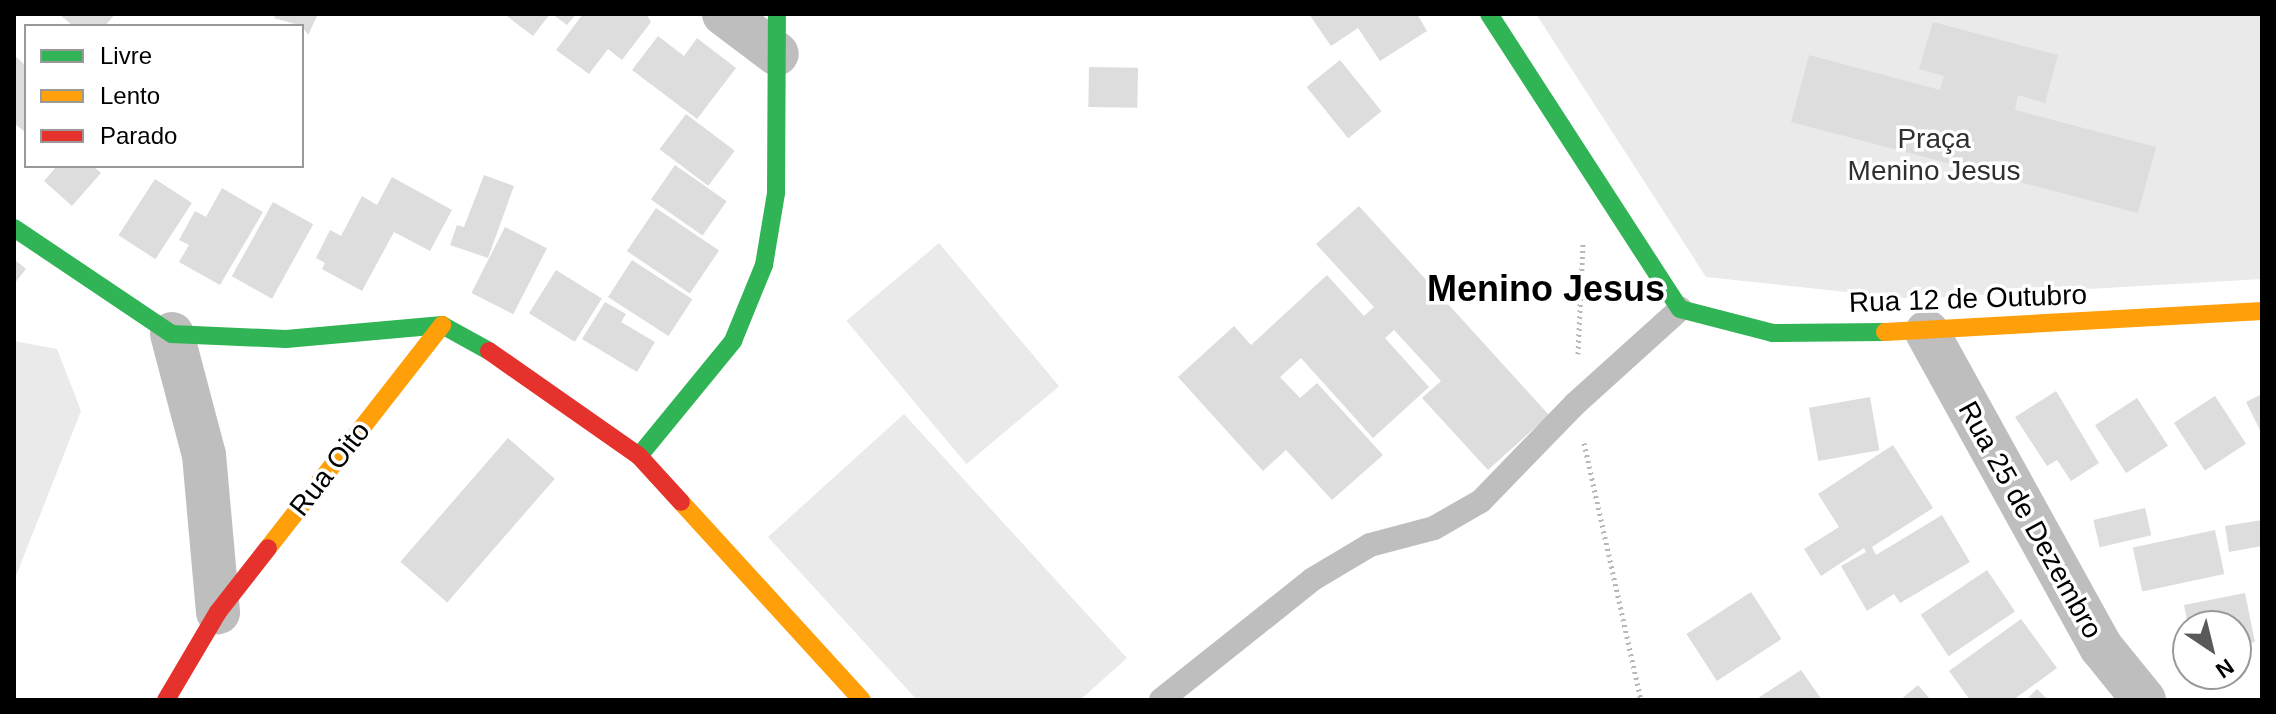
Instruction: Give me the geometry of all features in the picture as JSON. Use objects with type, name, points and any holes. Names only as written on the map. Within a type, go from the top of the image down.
[{"type":"street","points":[[639,456],[733,341],[764,265],[776,193],[777,34],[724,14]]},
{"type":"street","points":[[1489,14],[1680,309]]},
{"type":"street","points":[[14,228],[172,334],[286,339],[442,325],[501,358],[639,456],[862,700]]},
{"type":"street","name":"Rua 12 de Outubro","points":[[1680,309],[1773,333],[1927,332],[2262,311]]},
{"type":"street","name":"Rua Oito","points":[[166,700],[218,612],[442,325]]},
{"type":"street","name":"Rua 25 de Dezembro","points":[[1927,332],[2101,647],[2144,700]]},
{"type":"street","points":[[172,334],[204,455],[218,612]]},
{"type":"lane","points":[[1161,700],[1313,579],[1370,545],[1434,528],[1481,501],[1575,404],[1680,309]]},
{"type":"green space","name":"Praça Menino Jesus","points":[[1536,14],[2262,14],[2262,279],[1913,299],[1706,277]]},
{"type":"green space","points":[[939,243],[1059,386],[967,464],[846,321]]},
{"type":"green space","points":[[14,341],[57,349],[81,411],[14,581]]},
{"type":"green space","points":[[904,414],[1127,658],[1080,700],[917,700],[768,537]]},
{"type":"building","points":[[59,14],[115,14],[107,24],[71,24]]},
{"type":"building","points":[[276,14],[318,14],[308,35],[304,24],[274,18]]},
{"type":"building","points":[[504,14],[550,14],[533,36]]},
{"type":"building","points":[[552,14],[576,14],[567,25]]},
{"type":"building","points":[[583,14],[646,14],[651,22],[622,60],[608,49],[589,74],[556,50]]},
{"type":"building","points":[[1309,14],[1417,14],[1427,31],[1380,61],[1358,28],[1331,46]]},
{"type":"building","points":[[1933,22],[2058,55],[2045,103],[2018,95],[2015,110],[2156,147],[2138,213],[1791,122],[1809,55],[1940,90],[1944,76],[1919,69]]},
{"type":"building","points":[[658,36],[684,56],[697,38],[736,68],[697,119],[632,70]]},
{"type":"building","points":[[14,55],[24,64],[24,131],[14,123]]},
{"type":"building","points":[[1340,60],[1382,111],[1348,138],[1307,87]]},
{"type":"building","points":[[1089,67],[1138,68],[1137,108],[1088,107]]},
{"type":"building","points":[[686,114],[735,151],[708,186],[660,149]]},
{"type":"building","points":[[675,165],[727,201],[703,236],[651,199]]},
{"type":"building","points":[[55,168],[95,168],[101,173],[72,206],[44,181]]},
{"type":"building","points":[[484,175],[514,186],[488,258],[450,245],[457,225],[464,227]]},
{"type":"building","points":[[392,177],[452,210],[430,251],[394,232],[362,291],[322,269],[325,263],[316,258],[330,230],[341,236],[362,196],[377,205]]},
{"type":"building","points":[[155,179],[192,203],[155,259],[119,235]]},
{"type":"building","points":[[222,188],[263,212],[220,285],[179,262],[189,245],[179,240],[195,211],[206,217]]},
{"type":"building","points":[[273,202],[313,224],[272,299],[232,276]]},
{"type":"building","points":[[1359,206],[1549,415],[1488,470],[1422,398],[1441,381],[1394,330],[1385,338],[1429,387],[1373,438],[1301,358],[1280,377],[1300,398],[1317,383],[1383,455],[1332,500],[1286,450],[1263,471],[1178,377],[1234,326],[1251,345],[1327,275],[1364,316],[1374,307],[1316,244]]},
{"type":"building","points":[[656,208],[719,250],[690,294],[627,251]]},
{"type":"building","points":[[505,227],[547,248],[513,314],[471,293]]},
{"type":"building","points":[[14,259],[26,269],[14,284]]},
{"type":"building","points":[[632,260],[692,299],[668,336],[608,297]]},
{"type":"building","points":[[556,270],[602,299],[575,342],[529,313]]},
{"type":"building","points":[[605,302],[626,314],[621,322],[655,342],[637,372],[582,339]]},
{"type":"building","points":[[2056,391],[2099,463],[2071,481],[2057,460],[2047,466],[2015,417]]},
{"type":"building","points":[[2262,394],[2262,434],[2246,402]]},
{"type":"building","points":[[2215,396],[2246,444],[2205,470],[2174,423]]},
{"type":"building","points":[[1870,397],[1879,450],[1818,461],[1809,408]]},
{"type":"building","points":[[2137,398],[2168,446],[2126,473],[2095,425]]},
{"type":"building","points":[[508,438],[555,479],[447,602],[400,562]]},
{"type":"building","points":[[1893,445],[1933,508],[1872,547],[1876,555],[1942,515],[1970,562],[1900,603],[1894,594],[1867,611],[1841,566],[1866,552],[1864,548],[1821,576],[1804,549],[1839,527],[1818,494]]},
{"type":"building","points":[[2145,508],[2151,535],[2100,547],[2093,520]]},
{"type":"building","points":[[2262,520],[2262,546],[2229,552],[2225,526]]},
{"type":"building","points":[[2215,530],[2224,574],[2142,591],[2133,547]]},
{"type":"building","points":[[1987,570],[2015,611],[1949,656],[1921,615]]},
{"type":"building","points":[[1751,592],[1781,639],[1717,681],[1686,634]]},
{"type":"building","points":[[2245,593],[2248,610],[2185,610],[2184,605]]},
{"type":"building","points":[[2021,619],[2057,668],[2013,700],[1970,700],[1949,671]]},
{"type":"building","points":[[1801,670],[1822,700],[1755,700]]},
{"type":"building","points":[[1918,685],[1931,700],[1900,700]]},
{"type":"building","points":[[2037,689],[2048,700],[2026,700]]},
{"type":"traffic: fast","points":[[639,456],[733,341],[764,265],[776,193],[777,14]]},
{"type":"traffic: fast","points":[[1489,14],[1680,309],[1773,333],[1885,332]]},
{"type":"traffic: fast","points":[[14,228],[172,334],[286,339],[442,325],[489,351]]},
{"type":"traffic: slow","points":[[1885,332],[2262,311]]},
{"type":"traffic: slow","points":[[268,548],[442,325]]},
{"type":"traffic: slow","points":[[681,502],[862,700]]},
{"type":"traffic: jam","points":[[489,351],[639,456],[681,502]]},
{"type":"traffic: jam","points":[[166,700],[218,612],[268,548]]},
{"type":"district","name":"Menino Jesus","points":[[1546,289]]}]
